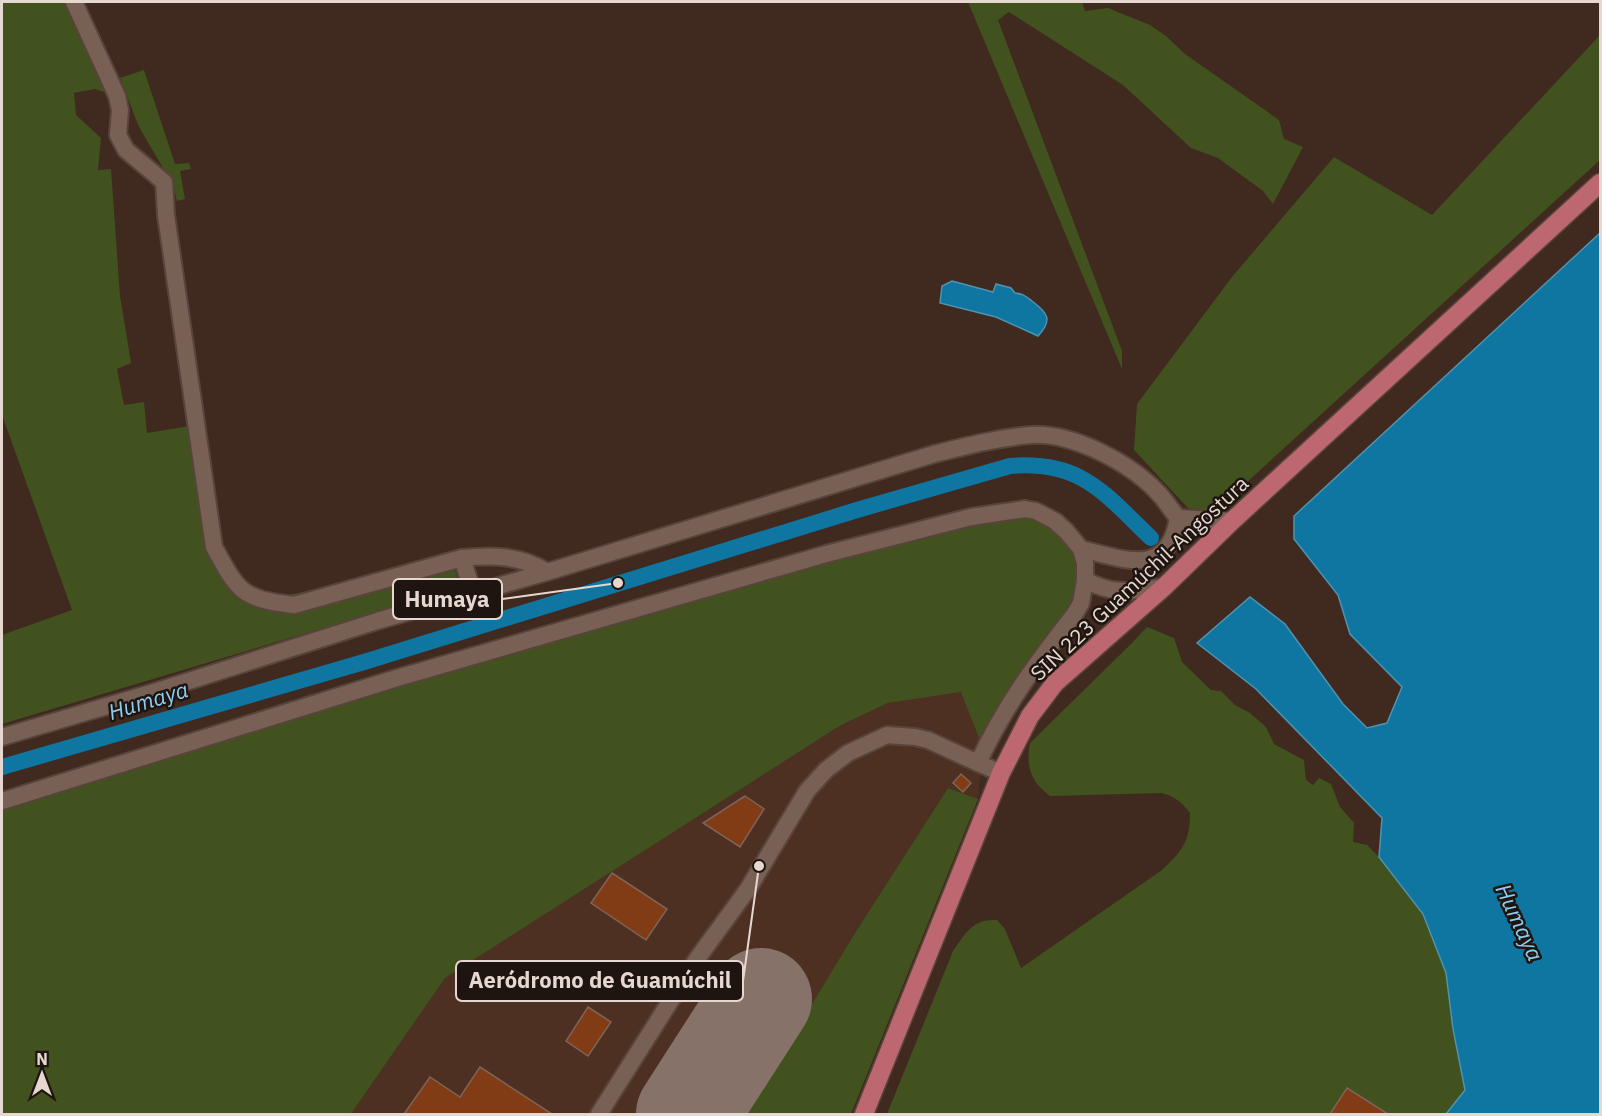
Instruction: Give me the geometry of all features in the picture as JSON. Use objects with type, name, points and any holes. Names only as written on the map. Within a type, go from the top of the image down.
[{"type":"main road","name":"SIN 223 Guamúchil-Angostura","points":[[864,1114],[1001,773],[1030,716],[1055,683],[1164,587],[1232,521],[1600,183]]},
{"type":"street","points":[[74,2],[117,96],[120,110],[118,135],[126,150],[164,182],[166,215],[214,547],[232,579],[246,593],[266,602],[294,605],[462,558],[504,556],[537,565],[547,572]]},
{"type":"street","points":[[2,737],[473,593],[983,441],[1032,435],[1066,439],[1097,450],[1126,467],[1160,495],[1178,518],[1232,521]]},
{"type":"street","points":[[2,801],[397,678],[826,554],[971,517],[1011,510],[1036,511],[1055,521],[1081,549],[1086,580],[1081,603],[1003,711],[978,763]]},
{"type":"street","points":[[1081,549],[1128,559],[1145,561],[1152,559],[1160,556],[1171,544],[1178,518]]},
{"type":"street","points":[[462,558],[473,593]]},
{"type":"street","points":[[1086,580],[1101,589],[1113,591],[1164,587]]},
{"type":"street","points":[[599,1114],[697,959],[748,889],[807,791],[826,770],[848,753],[887,735],[915,737],[928,741],[1001,773]]},
{"type":"shaded area","points":[[962,692],[983,748],[978,799],[948,788],[855,933],[745,1114],[351,1114],[445,978],[841,725],[888,703]]},
{"type":"green space","points":[[2,2],[71,2],[113,95],[95,89],[74,93],[76,115],[101,138],[98,170],[111,169],[120,296],[131,363],[117,369],[124,405],[144,402],[147,433],[202,424],[215,540],[257,600],[454,567],[461,587],[2,724],[2,635],[72,610],[2,415]]},
{"type":"green space","points":[[968,2],[1082,2],[1085,11],[1108,8],[1150,25],[1185,54],[1279,120],[1284,139],[1303,147],[1273,204],[1263,191],[1218,158],[1191,148],[1123,85],[1009,12],[998,20],[1122,351],[1122,369]]},
{"type":"green space","points":[[1600,35],[1600,160],[1213,513],[1188,508],[1134,450],[1137,404],[1232,277],[1334,157],[1432,215]]},
{"type":"green space","points":[[144,70],[175,164],[189,163],[191,169],[180,171],[185,199],[177,201],[173,185],[139,127],[120,78]]},
{"type":"green space","points":[[1026,507],[1086,548],[1085,602],[983,748],[961,692],[888,703],[841,725],[445,978],[351,1114],[2,1114],[2,803],[965,509]]},
{"type":"green space","points":[[1147,627],[1174,638],[1182,662],[1211,690],[1221,691],[1235,705],[1250,713],[1266,727],[1274,744],[1304,760],[1306,780],[1313,785],[1319,778],[1331,784],[1340,807],[1354,823],[1353,842],[1367,845],[1379,857],[1423,914],[1446,973],[1453,1029],[1465,1090],[1446,1114],[887,1114],[953,951],[971,928],[982,922],[997,920],[1005,929],[1021,968],[1162,870],[1183,845],[1190,823],[1190,813],[1174,798],[1161,793],[1050,796],[1038,785],[1029,766],[1030,743]]},
{"type":"green space","points":[[948,788],[978,799],[851,1114],[708,1114],[776,1009],[801,1022]]},
{"type":"water","points":[[1600,233],[1600,1114],[1446,1114],[1465,1090],[1453,1029],[1446,973],[1423,914],[1379,857],[1382,818],[1256,689],[1197,643],[1250,597],[1285,624],[1343,704],[1367,728],[1387,723],[1402,687],[1350,634],[1338,595],[1294,539],[1294,516]]},
{"type":"water","points":[[952,281],[993,292],[996,284],[1011,288],[1015,293],[1024,296],[1042,309],[1047,317],[1046,325],[1038,336],[996,317],[940,303],[942,286]]},
{"type":"building","points":[[961,774],[971,783],[963,792],[953,783]]},
{"type":"building","points":[[745,796],[764,809],[740,847],[703,823]]},
{"type":"building","points":[[612,873],[667,909],[646,940],[591,903]]},
{"type":"building","points":[[588,1007],[611,1022],[588,1056],[566,1041]]},
{"type":"building","points":[[480,1067],[552,1114],[404,1114],[430,1077],[460,1097]]},
{"type":"building","points":[[1347,1088],[1388,1114],[1330,1114]]},
{"type":"waterway","name":"Humaya","points":[[2,767],[364,662],[857,510],[1010,466],[1055,468],[1073,474],[1104,494],[1151,538]]},
{"type":"runway","points":[[687,1114],[761,999]]},
{"type":"place","name":"Humaya","points":[[618,583]]},
{"type":"place","name":"Aeródromo de Guamúchil","points":[[759,866]]}]
